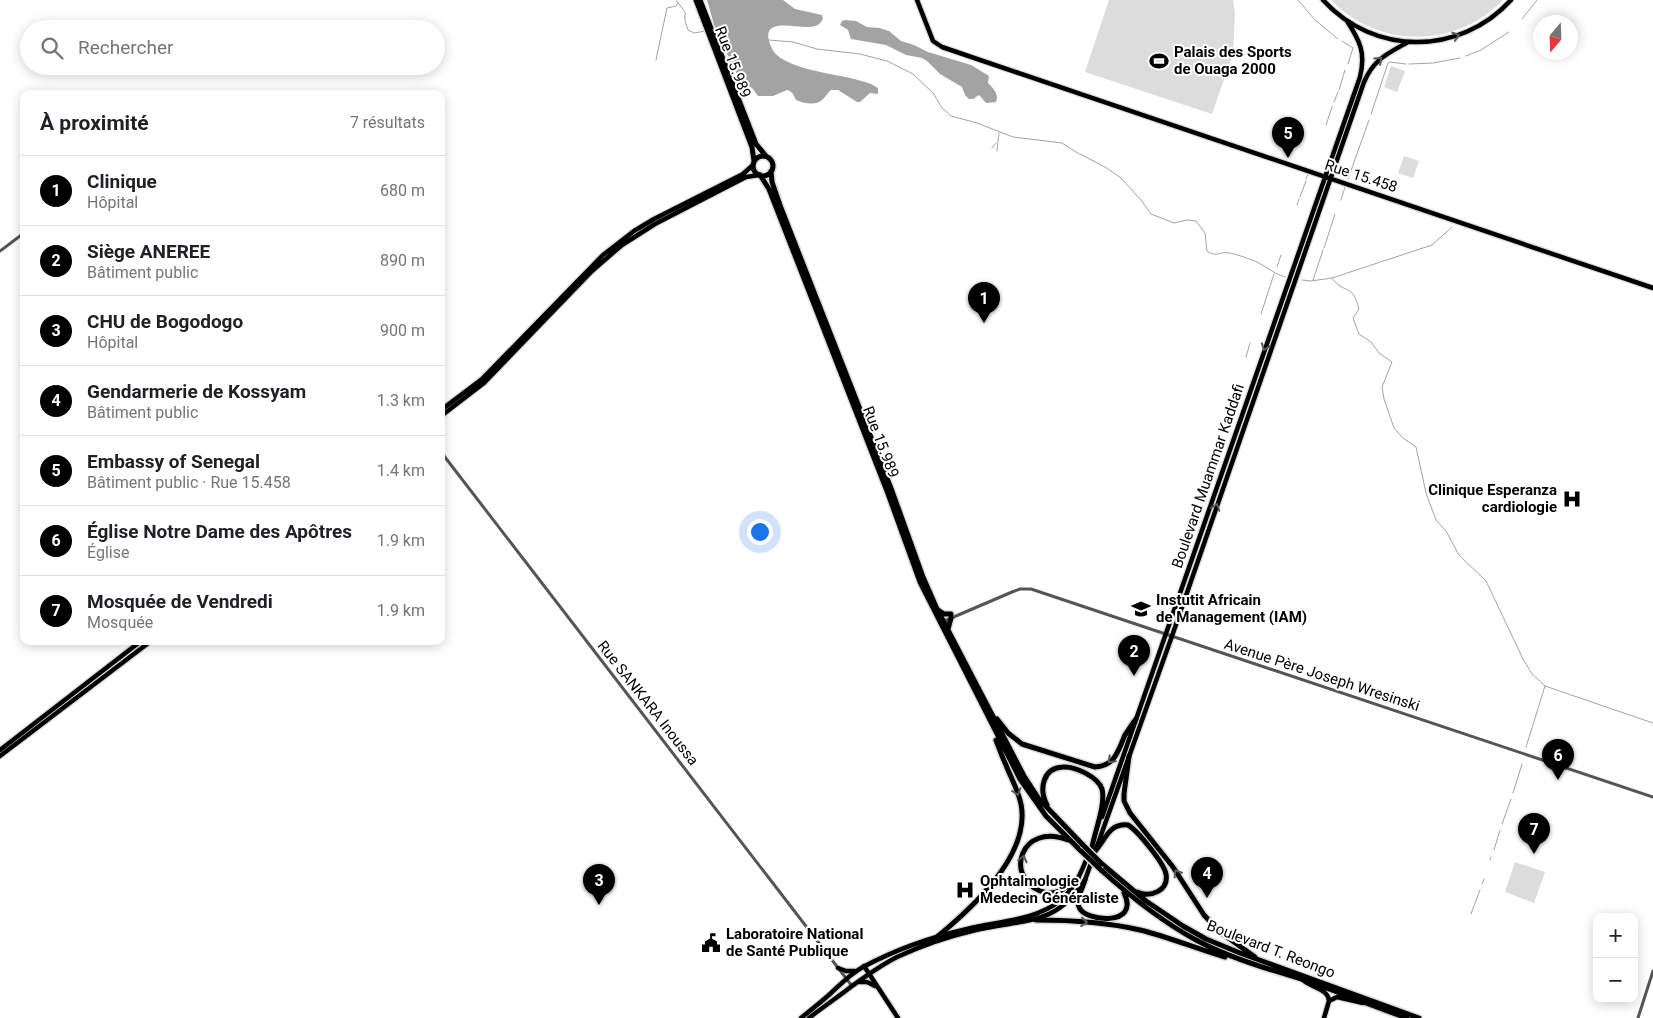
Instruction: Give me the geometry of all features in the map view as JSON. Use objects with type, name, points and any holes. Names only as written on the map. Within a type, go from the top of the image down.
[{"type":"highway","name":"Rue 15.989","points":[[696,0],[712,36],[752,147],[753,163]]},
{"type":"highway","points":[[700,0],[708,27]]},
{"type":"highway","points":[[712,36],[756,144],[772,163],[772,182],[781,208],[892,491],[916,561],[941,620],[948,629],[989,713],[1010,762],[1046,816],[1073,843]]},
{"type":"highway","points":[[766,156],[759,157],[753,163],[754,171],[759,175],[766,175],[771,171]]},
{"type":"highway","name":"Rue 15.989","points":[[759,175],[769,189],[822,322],[887,491],[916,574],[989,713]]},
{"type":"highway","points":[[937,608],[944,614],[953,616],[948,629]]},
{"type":"highway","points":[[989,713],[1008,733],[1022,744],[1095,768],[1105,766],[1114,759],[1136,718]]},
{"type":"highway","points":[[989,713],[1039,799],[1082,848]]},
{"type":"highway","points":[[937,937],[961,916],[997,876],[1015,849],[1021,827],[1022,805],[1019,794],[1005,764],[989,713]]},
{"type":"highway","points":[[1129,756],[1124,801],[1130,812],[1173,867],[1199,909],[1209,921],[1220,932],[1257,959]]},
{"type":"highway","points":[[1055,818],[1042,792],[1044,779],[1048,774],[1064,766],[1081,772],[1098,782],[1102,791],[1102,804],[1094,848]]},
{"type":"highway","points":[[1094,848],[1109,831],[1115,827],[1128,825],[1137,832],[1165,870],[1166,881],[1160,890],[1148,895],[1124,888]]},
{"type":"highway","points":[[1078,878],[1059,891],[1054,893],[1044,892],[1029,884],[1022,872],[1022,857],[1031,842],[1040,837],[1058,837],[1082,848]]},
{"type":"highway","name":"Boulevard T. Reongo","points":[[1082,848],[1124,888],[1196,934],[1257,959],[1419,1018]]},
{"type":"highway","points":[[1085,880],[1078,899],[1078,905],[1083,913],[1089,916],[1114,918],[1124,914],[1127,902],[1124,888]]},
{"type":"highway","points":[[1124,888],[1159,917],[1197,940],[1250,963]]},
{"type":"highway","points":[[1036,920],[1106,924],[1142,930],[1303,980],[1407,1018]]},
{"type":"main road","name":"Rue 15.458","points":[[917,0],[933,41],[947,49],[1653,288]]},
{"type":"main road","points":[[1323,0],[1347,21],[1376,36],[1408,42],[1435,41],[1465,33],[1492,17],[1511,0]]},
{"type":"main road","name":"Boulevard Muammar Kaddafi","points":[[1328,178],[1361,72],[1362,58],[1360,45],[1347,21]]},
{"type":"main road","name":"Boulevard Muammar Kaddafi","points":[[937,937],[1042,912],[1067,894],[1094,848],[1129,756],[1169,635],[1328,178],[1367,75],[1382,56],[1408,42]]},
{"type":"main road","points":[[445,407],[482,379],[603,255],[654,219],[743,174],[753,163]]},
{"type":"main road","points":[[445,413],[484,382],[592,270],[622,245],[655,224],[746,177],[759,175]]},
{"type":"main road","name":"Boulevard Muammar Kaddafi","points":[[1036,920],[1050,914],[1071,899],[1085,880],[1136,718],[1169,635]]},
{"type":"main road","points":[[0,750],[136,645]]},
{"type":"main road","points":[[0,756],[146,645]]},
{"type":"main road","points":[[809,1018],[869,974],[897,957],[949,937],[991,926],[1036,920]]},
{"type":"main road","points":[[800,1018],[857,970],[937,937]]},
{"type":"main road","points":[[864,966],[875,986],[898,1018]]},
{"type":"main road","points":[[838,968],[846,971],[857,970]]},
{"type":"main road","points":[[1303,980],[1329,996],[1324,1018]]},
{"type":"main road","points":[[858,982],[867,982],[875,986]]},
{"type":"main road","points":[[1329,1001],[1337,997],[1365,1003]]},
{"type":"street","points":[[0,251],[20,236]]},
{"type":"street","name":"Rue SANKARA Inoussa","points":[[445,457],[852,987]]},
{"type":"street","name":"Avenue Père Joseph Wresinski","points":[[941,620],[1025,588],[1044,592],[1653,797]]},
{"type":"street","points":[[1638,1018],[1653,971]]},
{"type":"shaded area","points":[[707,0],[783,0],[795,9],[822,15],[823,19],[815,26],[777,26],[772,28],[768,33],[773,50],[783,59],[796,65],[871,84],[878,88],[878,94],[870,93],[860,102],[857,102],[838,90],[831,90],[822,100],[813,103],[796,100],[793,94],[787,90],[773,96],[758,96],[752,88],[740,81],[715,28]]},
{"type":"shaded area","name":"Palais des Sports de Ouaga 2000","points":[[1109,0],[1233,0],[1235,13],[1233,54],[1212,114],[1085,72]]},
{"type":"shaded area","points":[[1331,0],[1503,0],[1484,16],[1463,28],[1417,37],[1371,28],[1350,16]]},
{"type":"shaded area","points":[[845,20],[856,21],[867,27],[889,31],[901,41],[928,52],[971,65],[989,76],[988,83],[996,94],[996,102],[986,103],[979,95],[969,99],[962,87],[940,74],[922,58],[906,55],[886,45],[851,39],[848,30],[840,25]]},
{"type":"shaded area","points":[[1391,66],[1405,71],[1397,92],[1384,87]]},
{"type":"shaded area","points":[[1404,156],[1419,161],[1413,178],[1398,173]]},
{"type":"shaded area","points":[[1515,862],[1545,872],[1534,903],[1505,892]]},
{"type":"waterway","points":[[676,0],[685,12],[688,30],[694,33],[706,31]]},
{"type":"waterway","points":[[1298,0],[1315,20],[1338,39]]},
{"type":"waterway","points":[[1522,19],[1537,0]]},
{"type":"waterway","points":[[656,60],[667,8],[676,6],[678,3]]},
{"type":"waterway","points":[[1466,56],[1481,50],[1509,32]]},
{"type":"waterway","points":[[769,40],[793,42],[817,49],[860,54],[887,61],[913,74],[933,93],[942,108],[951,116],[977,123],[1013,137],[1062,143],[1121,178],[1151,214],[1174,223],[1187,220],[1196,221],[1205,233],[1207,251],[1213,254],[1230,253],[1243,257],[1257,262],[1285,277]]},
{"type":"waterway","points":[[1342,41],[1353,48],[1348,64]]},
{"type":"waterway","points":[[1409,64],[1433,63],[1460,58]]},
{"type":"waterway","points":[[1371,114],[1388,63],[1406,64]]},
{"type":"waterway","points":[[1339,90],[1345,70]]},
{"type":"waterway","points":[[1334,102],[1338,92]]},
{"type":"waterway","points":[[1326,125],[1332,107]]},
{"type":"waterway","points":[[1348,179],[1369,120]]},
{"type":"waterway","points":[[997,151],[999,133]]},
{"type":"waterway","points":[[992,148],[996,143]]},
{"type":"waterway","points":[[1306,179],[1308,174]]},
{"type":"waterway","points":[[1300,197],[1306,181]]},
{"type":"waterway","points":[[1341,200],[1345,187]]},
{"type":"waterway","points":[[1297,205],[1299,199]]},
{"type":"waterway","points":[[1324,248],[1335,214]]},
{"type":"waterway","points":[[1302,280],[1311,281],[1332,278],[1432,245],[1452,227]]},
{"type":"waterway","points":[[1313,280],[1323,250]]},
{"type":"waterway","points":[[1277,267],[1281,255]]},
{"type":"waterway","points":[[1261,314],[1274,274]]},
{"type":"waterway","points":[[1332,278],[1336,283],[1354,295],[1359,309],[1353,318],[1359,334],[1371,342],[1379,353],[1392,362],[1382,387],[1384,399],[1394,428],[1403,438],[1416,447],[1426,493],[1436,520],[1446,531],[1459,555],[1486,581],[1532,674],[1545,686],[1653,723]]},
{"type":"waterway","points":[[1246,357],[1250,343]]},
{"type":"waterway","points":[[1526,747],[1545,686]]},
{"type":"waterway","points":[[1513,793],[1522,764]]},
{"type":"waterway","points":[[1502,824],[1511,799]]},
{"type":"waterway","points":[[1494,850],[1500,830]]},
{"type":"waterway","points":[[1482,884],[1484,879]]},
{"type":"waterway","points":[[1471,914],[1480,890]]},
{"type":"place","name":"Palais des Sports de Ouaga 2000","points":[[1159,61]]},
{"type":"place","name":"Embassy of Senegal","points":[[1288,158]]},
{"type":"place","name":"Clinique","points":[[984,323]]},
{"type":"place","name":"Clinique Esperanza cardiologie","points":[[1572,499]]},
{"type":"place","name":"Instutit Africain de Management (IAM)","points":[[1141,609]]},
{"type":"place","name":"Siège ANEREE","points":[[1134,676]]},
{"type":"place","name":"Église Notre Dame des Apôtres","points":[[1558,780]]},
{"type":"place","name":"Mosquée de Vendredi","points":[[1534,854]]},
{"type":"place","name":"Ophtalmologie Medecin Généraliste","points":[[965,890]]},
{"type":"place","name":"Gendarmerie de Kossyam","points":[[1207,898]]},
{"type":"place","name":"CHU de Bogodogo","points":[[599,905]]},
{"type":"place","name":"Laboratoire National de Santé Publique","points":[[711,943]]}]
